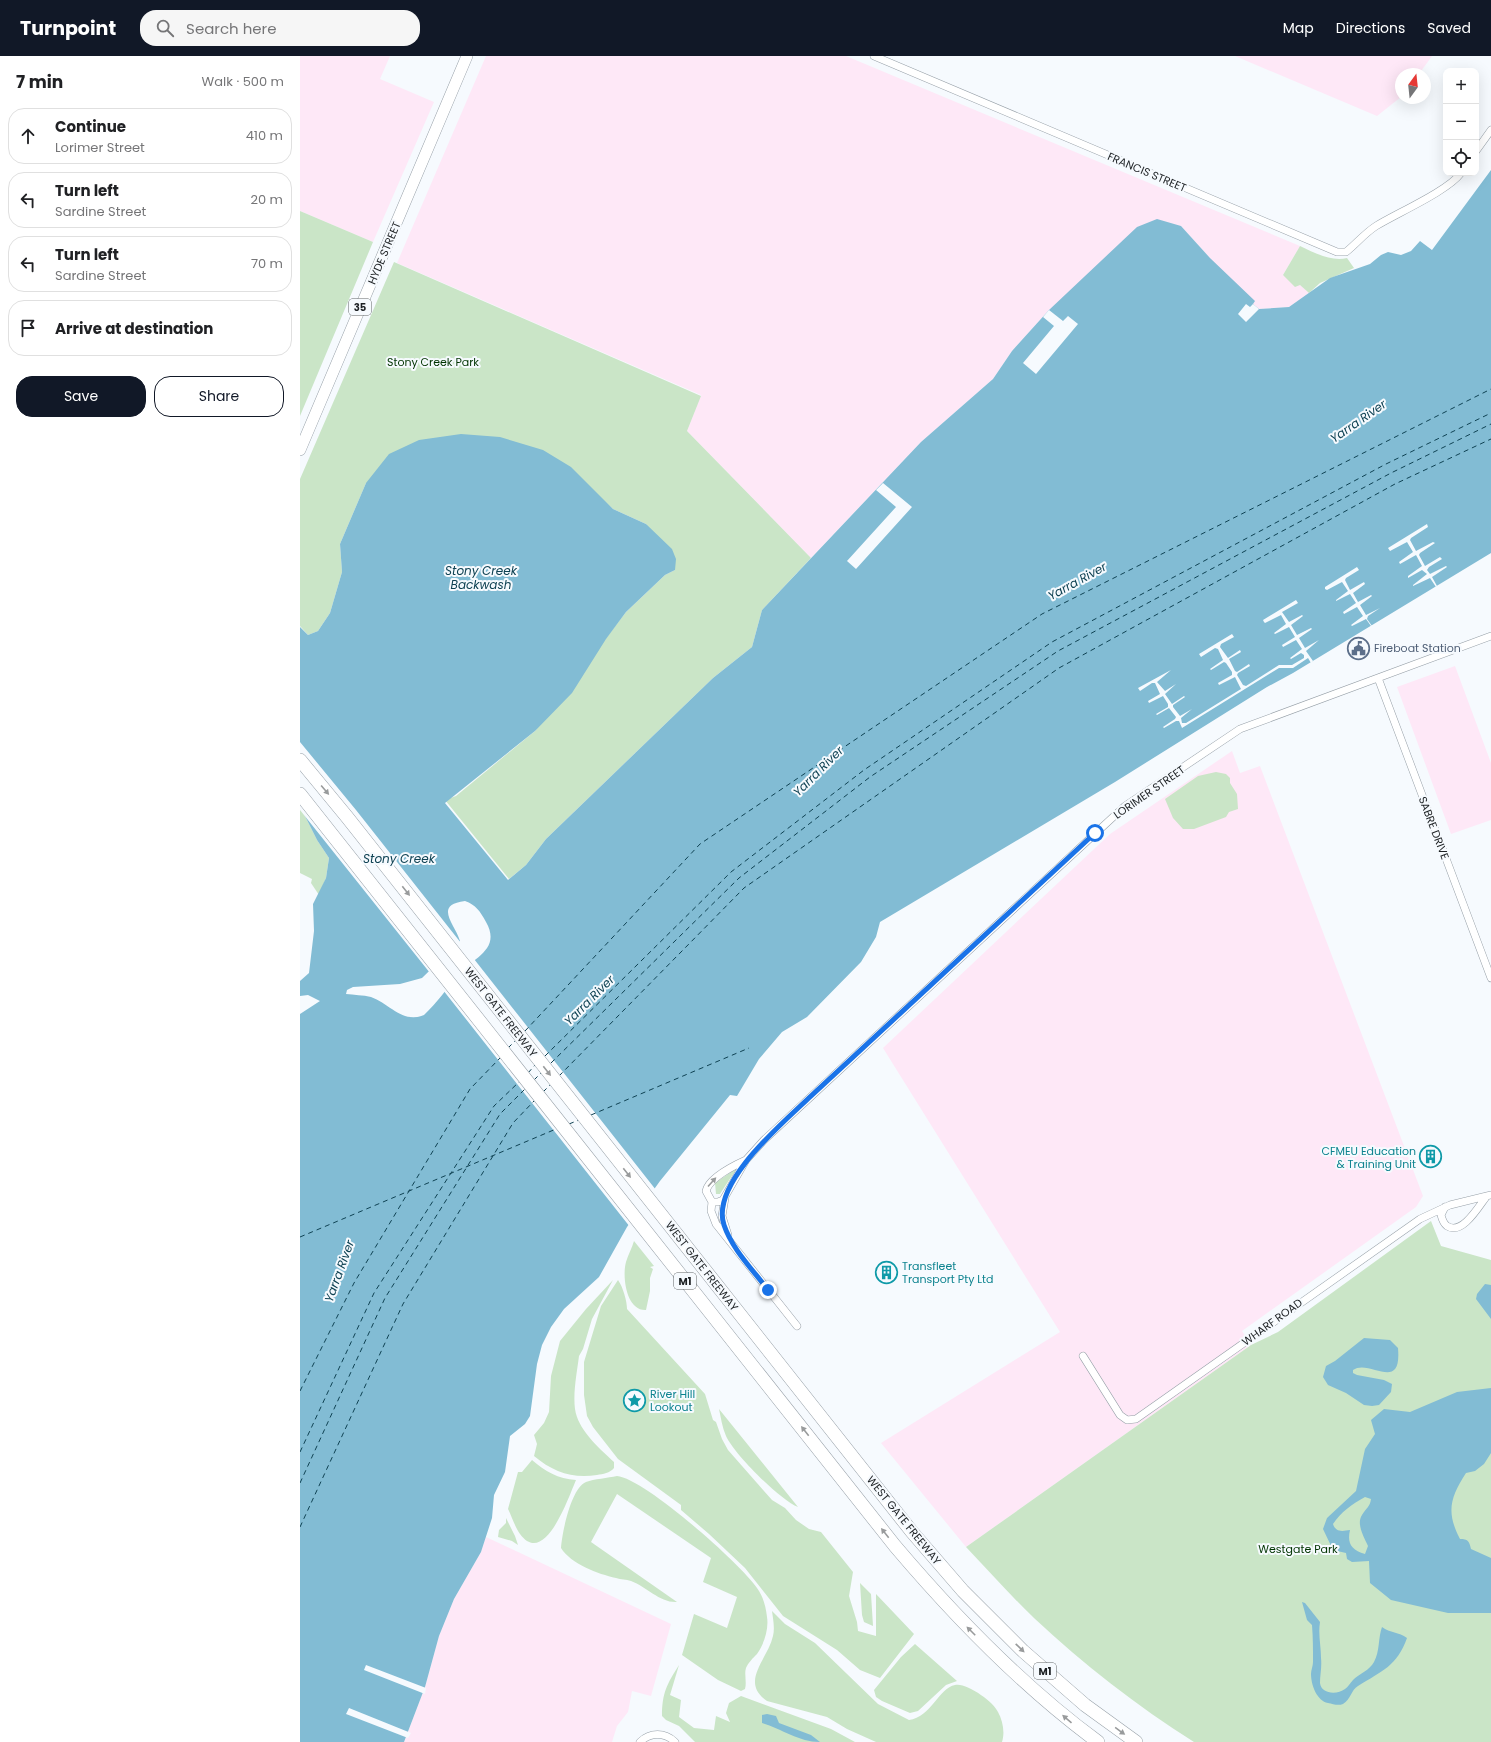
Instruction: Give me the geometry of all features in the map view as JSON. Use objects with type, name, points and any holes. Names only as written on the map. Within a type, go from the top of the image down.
[{"type":"highway","name":"WEST GATE FREEWAY","points":[[300,760],[352,823],[917,1538],[963,1591],[1023,1651],[1085,1706],[1136,1742]]},
{"type":"highway","name":"WEST GATE FREEWAY","points":[[300,794],[895,1546],[946,1606],[1008,1667],[1071,1723],[1098,1742]]},
{"type":"main road","name":"HYDE STREET","points":[[300,450],[467,56]]},
{"type":"street","name":"FRANCIS STREET","points":[[874,56],[1337,252],[1346,252],[1375,226],[1412,206],[1459,176]]},
{"type":"street","points":[[1479,147],[1491,130]]},
{"type":"street","name":"LORIMER STREET","points":[[725,1198],[746,1160],[764,1140],[1125,806],[1236,732],[1491,636]]},
{"type":"street","name":"SABRE DRIVE","points":[[1378,678],[1491,978]]},
{"type":"street","name":"LORIMER STREET","points":[[712,1202],[706,1191],[710,1183],[717,1176],[746,1160]]},
{"type":"street","points":[[1445,1207],[1441,1215],[1443,1221],[1448,1226],[1457,1228],[1474,1214],[1489,1196]]},
{"type":"street","name":"WHARF ROAD","points":[[1083,1356],[1120,1416],[1127,1420],[1136,1419],[1420,1219],[1445,1207],[1489,1196]]},
{"type":"street","points":[[725,1198],[718,1202],[712,1202],[711,1211],[715,1221],[797,1326]]},
{"type":"street","points":[[725,1198],[722,1216],[729,1238]]},
{"type":"street","points":[[640,1742],[653,1735],[665,1736],[674,1741]]},
{"type":"shaded area","points":[[300,56],[390,56],[380,79],[434,102],[373,242],[300,211]]},
{"type":"shaded area","points":[[486,56],[846,56],[1300,246],[1283,275],[1300,285],[1309,293],[1289,307],[1259,309],[1246,322],[1210,258],[1181,226],[1049,310],[1012,351],[993,379],[921,442],[811,558],[687,431],[701,395],[397,263]]},
{"type":"shaded area","points":[[1235,56],[1432,56],[1423,68],[1395,68],[1395,102],[1377,116]]},
{"type":"shaded area","points":[[1455,666],[1491,763],[1491,820],[1451,834],[1397,687]]},
{"type":"shaded area","points":[[1232,751],[1240,773],[1260,766],[1423,1196],[1416,1207],[1242,1331],[1251,1345],[966,1547],[881,1443],[1060,1332],[883,1048],[1110,834]]},
{"type":"shaded area","points":[[486,1537],[671,1624],[651,1696],[632,1691],[628,1712],[617,1726],[612,1742],[404,1742],[425,1687],[439,1636],[454,1599],[481,1552]]},
{"type":"green space","points":[[300,211],[373,242],[300,416]]},
{"type":"green space","points":[[1300,246],[1329,258],[1347,258],[1354,268],[1320,283],[1309,293],[1300,285],[1295,287],[1283,275]]},
{"type":"green space","name":"Stony Creek Park","points":[[394,262],[701,396],[687,431],[811,558],[762,610],[752,647],[713,678],[546,839],[526,865],[509,879],[445,800],[456,796],[535,731],[626,612],[665,575],[675,570],[646,524],[613,509],[592,490],[366,483],[340,544],[342,572],[330,613],[318,631],[308,635],[300,626],[300,479]]},
{"type":"green space","points":[[1216,772],[1226,774],[1230,778],[1230,783],[1237,794],[1238,809],[1229,812],[1226,817],[1194,829],[1183,829],[1173,818],[1165,799],[1198,776]]},
{"type":"green space","points":[[300,806],[317,840],[329,858],[326,878],[319,895],[311,883],[312,879],[300,873]]},
{"type":"green space","points":[[737,1168],[720,1194],[716,1194],[715,1183]]},
{"type":"green space","name":"Westgate Park","points":[[1431,1221],[1441,1246],[1491,1260],[1491,1742],[1194,1742],[1131,1699],[1072,1652],[1025,1609],[966,1547],[1251,1345],[1278,1332]]},
{"type":"green space","points":[[634,1241],[654,1266],[650,1267],[653,1269],[650,1278],[650,1291],[646,1310],[639,1309],[634,1305],[627,1292],[625,1284],[626,1262]]},
{"type":"green space","points":[[613,1280],[592,1319],[583,1349],[579,1356],[574,1403],[577,1417],[583,1430],[614,1462],[614,1468],[604,1474],[588,1476],[572,1475],[548,1466],[534,1456],[537,1444],[534,1435],[544,1423],[549,1412],[551,1376],[560,1341],[586,1309]]},
{"type":"green space","points":[[618,1280],[622,1286],[627,1309],[705,1394],[713,1420],[716,1422],[728,1450],[772,1500],[785,1508],[796,1520],[809,1529],[821,1532],[853,1572],[849,1596],[857,1622],[858,1631],[876,1636],[876,1594],[914,1634],[880,1678],[860,1670],[837,1650],[783,1616],[745,1568],[681,1510],[681,1505],[618,1459],[593,1427],[587,1416],[584,1395],[584,1362],[601,1306]]},
{"type":"green space","points":[[719,1409],[798,1507],[790,1503],[769,1486],[738,1454],[726,1436]]},
{"type":"green space","points":[[532,1460],[552,1474],[563,1478],[576,1480],[555,1526],[547,1536],[538,1542],[529,1542],[520,1534],[508,1509],[518,1472],[522,1472]]},
{"type":"green space","points":[[617,1476],[630,1480],[669,1506],[713,1543],[747,1576],[759,1591],[766,1609],[767,1631],[760,1650],[749,1662],[746,1668],[745,1689],[741,1691],[718,1680],[682,1655],[694,1614],[727,1628],[737,1597],[703,1582],[711,1558],[617,1494],[591,1542],[677,1602],[665,1600],[631,1581],[609,1576],[586,1568],[571,1559],[561,1548],[568,1512],[576,1493],[581,1486],[589,1481]]},
{"type":"green space","points":[[506,1518],[518,1545],[512,1541],[498,1537],[499,1530],[506,1523]]},
{"type":"green space","points":[[860,1583],[871,1594],[873,1626],[864,1622],[862,1615]]},
{"type":"green space","points":[[772,1611],[785,1624],[815,1643],[878,1704],[909,1720],[917,1718],[923,1714],[949,1687],[960,1685],[972,1690],[986,1698],[998,1712],[1003,1727],[1002,1742],[876,1742],[847,1729],[827,1717],[767,1701],[759,1694],[755,1686],[755,1678],[774,1633]]},
{"type":"green space","points":[[915,1644],[957,1681],[946,1685],[918,1711],[910,1713],[882,1701],[876,1697],[874,1690],[901,1657]]},
{"type":"green space","points":[[679,1665],[670,1695],[681,1700],[679,1717],[694,1728],[714,1730],[716,1716],[730,1722],[726,1713],[729,1703],[741,1696],[831,1729],[855,1742],[695,1742],[679,1726],[666,1720],[662,1716],[663,1701],[666,1689]]},
{"type":"water","points":[[1491,170],[1491,553],[1293,673],[1267,687],[1115,782],[880,922],[876,937],[861,962],[807,1017],[782,1032],[759,1059],[737,1096],[730,1095],[660,1181],[627,1227],[599,1277],[564,1309],[551,1327],[542,1345],[537,1364],[530,1416],[525,1424],[510,1436],[505,1472],[494,1495],[492,1518],[481,1552],[454,1599],[439,1636],[425,1687],[404,1742],[300,1742],[300,1014],[320,1001],[308,995],[300,996],[300,981],[309,973],[314,931],[313,904],[326,878],[329,858],[317,840],[300,806],[300,627],[308,635],[318,631],[330,613],[342,572],[340,544],[366,483],[389,454],[419,440],[461,434],[500,437],[543,450],[571,467],[613,509],[646,524],[672,549],[676,559],[675,570],[665,575],[626,612],[606,639],[572,693],[535,731],[445,803],[508,880],[526,865],[546,839],[713,678],[752,647],[762,610],[921,442],[993,379],[1012,351],[1049,310],[1137,227],[1157,219],[1181,226],[1210,258],[1255,301],[1253,304],[1259,309],[1289,307],[1330,278],[1370,264],[1381,255],[1388,252],[1401,255],[1411,251],[1420,241],[1432,250]],"holes":[[[465,901],[472,904],[486,922],[490,932],[488,947],[458,975],[424,1015],[410,1017],[397,1012],[371,997],[346,994],[347,990],[353,987],[400,984],[422,978],[460,941],[451,922],[448,911],[455,903]]]},
{"type":"water","points":[[1485,1284],[1491,1285],[1491,1319],[1476,1299],[1477,1294]]},
{"type":"water","points":[[1364,1338],[1390,1340],[1398,1348],[1398,1362],[1395,1369],[1390,1372],[1360,1367],[1353,1370],[1353,1373],[1357,1375],[1384,1380],[1392,1384],[1391,1392],[1379,1405],[1364,1405],[1346,1393],[1328,1385],[1323,1377],[1326,1366],[1335,1361]]},
{"type":"water","points":[[1491,1388],[1491,1453],[1484,1464],[1475,1471],[1466,1473],[1453,1498],[1452,1513],[1453,1521],[1460,1539],[1465,1539],[1468,1541],[1471,1549],[1491,1558],[1491,1613],[1448,1613],[1391,1600],[1370,1583],[1369,1561],[1352,1562],[1347,1559],[1346,1553],[1333,1550],[1323,1529],[1327,1518],[1356,1491],[1365,1449],[1375,1434],[1371,1420],[1384,1409],[1410,1412],[1457,1392]],"holes":[[[1365,1497],[1371,1499],[1369,1506],[1360,1519],[1361,1530],[1368,1546],[1365,1554],[1356,1550],[1351,1545],[1349,1539],[1350,1530],[1338,1530],[1333,1524],[1343,1512],[1356,1502]]]},
{"type":"water","points":[[1302,1602],[1305,1603],[1320,1622],[1320,1683],[1321,1687],[1326,1691],[1334,1693],[1342,1691],[1372,1665],[1376,1658],[1382,1627],[1407,1638],[1393,1662],[1381,1672],[1356,1688],[1346,1702],[1336,1705],[1324,1702],[1315,1692],[1312,1683],[1312,1625],[1307,1620]]},
{"type":"water","points":[[767,1714],[776,1716],[779,1723],[811,1735],[820,1742],[798,1738],[762,1723],[762,1715]]},
{"type":"pier","points":[[1246,304],[1250,307],[1253,304],[1259,309],[1246,322],[1238,314]]},
{"type":"pier","points":[[1049,310],[1063,321],[1068,316],[1078,324],[1036,374],[1023,363],[1054,326],[1043,317]]},
{"type":"pier","points":[[883,483],[912,507],[856,569],[847,561],[896,507],[876,490]]},
{"type":"pier","points":[[1427,524],[1428,527],[1410,540],[1416,551],[1433,542],[1435,543],[1419,555],[1425,566],[1440,557],[1442,559],[1429,567],[1427,570],[1430,574],[1446,566],[1447,567],[1432,577],[1437,586],[1436,587],[1430,578],[1413,586],[1427,574],[1422,570],[1408,578],[1408,576],[1422,566],[1416,555],[1400,564],[1399,562],[1413,552],[1407,542],[1390,551],[1388,548]]},
{"type":"pier","points":[[1357,567],[1359,570],[1345,580],[1350,590],[1364,582],[1365,584],[1353,593],[1358,602],[1371,595],[1372,596],[1360,605],[1366,615],[1380,608],[1368,616],[1367,619],[1372,626],[1366,619],[1352,626],[1351,625],[1363,616],[1357,607],[1344,614],[1343,612],[1356,603],[1350,594],[1336,601],[1348,591],[1342,582],[1327,590],[1325,589],[1325,587]]},
{"type":"pier","points":[[1296,600],[1298,603],[1282,612],[1289,622],[1302,615],[1303,616],[1291,625],[1297,635],[1311,628],[1312,629],[1299,638],[1305,648],[1319,640],[1306,651],[1313,661],[1311,663],[1308,658],[1293,668],[1279,668],[1182,728],[1179,721],[1176,721],[1164,728],[1163,727],[1176,717],[1169,708],[1157,715],[1156,714],[1168,707],[1168,704],[1163,696],[1149,703],[1148,701],[1160,694],[1155,683],[1152,683],[1140,691],[1138,688],[1171,670],[1157,682],[1165,691],[1176,684],[1165,694],[1172,704],[1184,696],[1185,697],[1173,705],[1173,707],[1180,716],[1192,709],[1181,718],[1182,723],[1186,723],[1241,689],[1235,677],[1219,685],[1218,683],[1232,675],[1232,672],[1224,662],[1211,670],[1210,669],[1223,660],[1218,649],[1215,648],[1201,657],[1199,654],[1232,634],[1234,637],[1221,644],[1220,647],[1228,658],[1240,650],[1241,652],[1229,659],[1237,672],[1249,664],[1250,666],[1237,675],[1243,685],[1246,686],[1279,665],[1292,665],[1304,658],[1304,655],[1301,653],[1291,659],[1290,658],[1302,649],[1296,640],[1283,647],[1282,645],[1295,637],[1289,627],[1275,634],[1274,633],[1286,624],[1281,615],[1265,623],[1263,620]]},
{"type":"pier","points":[[300,742],[461,943],[430,973],[300,810]]},
{"type":"pier","points":[[474,959],[656,1190],[630,1227],[443,990],[458,971]]},
{"type":"pier","points":[[366,1665],[426,1688],[425,1694],[364,1670]]},
{"type":"pier","points":[[349,1708],[411,1733],[408,1738],[346,1714]]},
{"type":"ferry route","points":[[525,1031],[700,844],[1042,614],[1491,389]]},
{"type":"ferry route","points":[[545,1056],[731,872],[864,770],[1052,642],[1386,464],[1491,413]]},
{"type":"ferry route","points":[[551,1063],[739,878],[870,777],[1058,651],[1391,473],[1491,424]]},
{"type":"ferry route","points":[[559,1076],[744,888],[1059,668],[1395,484],[1491,439]]},
{"type":"ferry route","points":[[508,1048],[516,1040]]},
{"type":"ferry route","points":[[591,1115],[749,1048]]},
{"type":"ferry route","points":[[300,1391],[354,1283],[470,1089],[501,1057]]},
{"type":"ferry route","points":[[528,1073],[535,1065]]},
{"type":"ferry route","points":[[534,1080],[541,1073]]},
{"type":"ferry route","points":[[300,1452],[374,1293],[494,1106],[520,1081]]},
{"type":"ferry route","points":[[543,1092],[551,1084]]},
{"type":"ferry route","points":[[300,1483],[385,1298],[500,1114],[526,1088]]},
{"type":"ferry route","points":[[300,1527],[403,1304],[513,1123],[534,1101]]},
{"type":"ferry route","points":[[569,1124],[579,1120]]},
{"type":"ferry route","points":[[300,1237],[556,1129]]},
{"type":"place","name":"Fireboat Station","points":[[1359,648]]},
{"type":"place","name":"CFMEU Education & Training Unit","points":[[1431,1157]]},
{"type":"place","name":"Transfleet Transport Pty Ltd","points":[[886,1272]]},
{"type":"place","name":"River Hill Lookout","points":[[634,1400]]},
{"type":"route","points":[[768,1290],[729,1238],[722,1220],[722,1208],[725,1198],[746,1160],[786,1119],[1095,833]]},
{"type":"water label","name":"Yarra River","points":[[1358,421]]},
{"type":"water label","name":"Stony Creek Backwash","points":[[481,577]]},
{"type":"water label","name":"Yarra River","points":[[1077,581]]},
{"type":"water label","name":"Yarra River","points":[[818,771]]},
{"type":"water label","name":"Stony Creek","points":[[399,858]]},
{"type":"water label","name":"Yarra River","points":[[589,1000]]},
{"type":"water label","name":"Yarra River","points":[[339,1271]]}]
